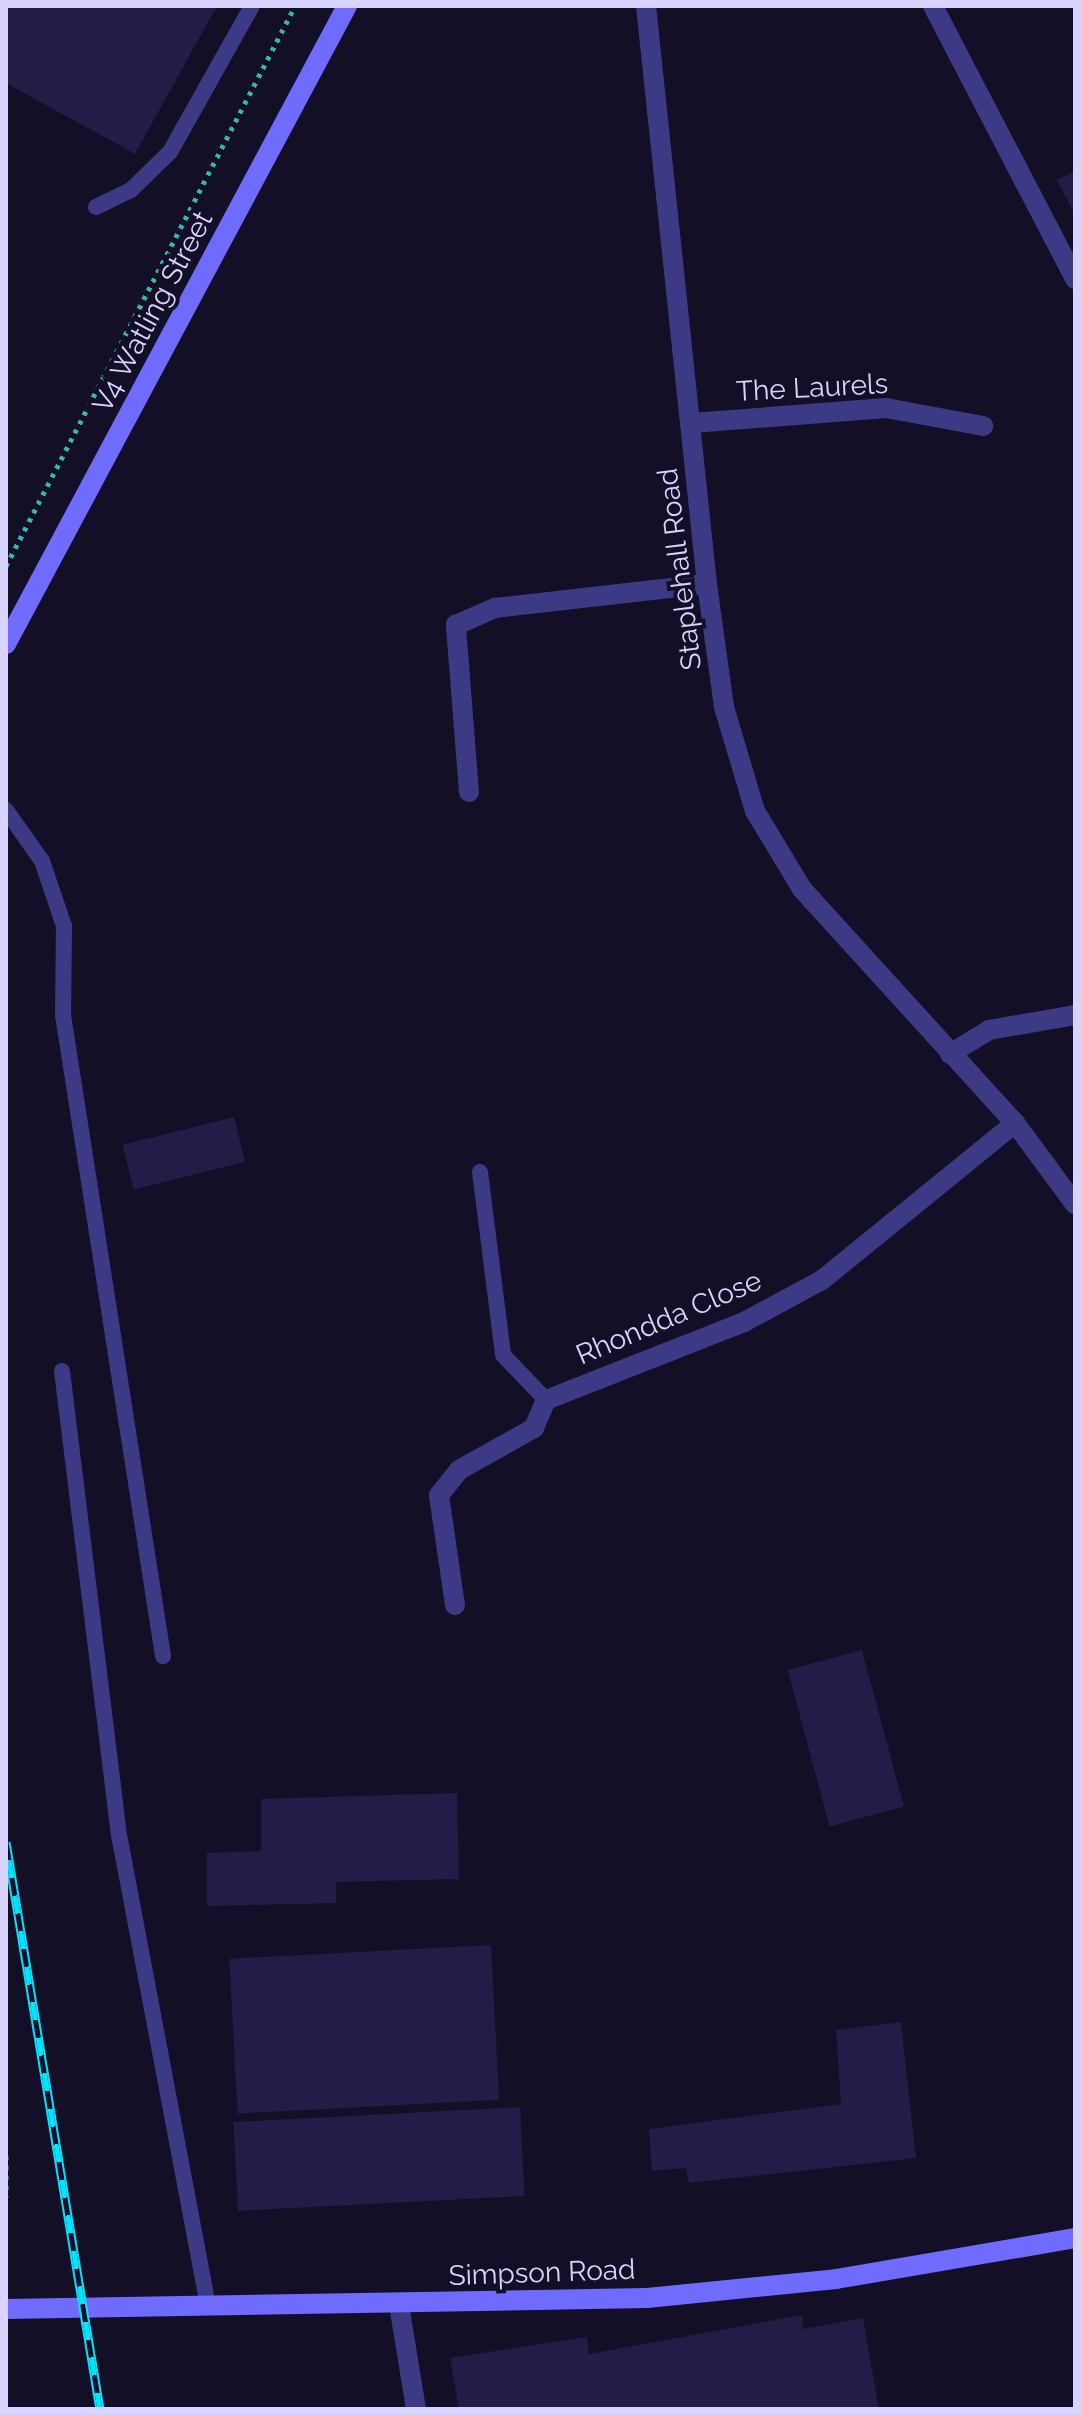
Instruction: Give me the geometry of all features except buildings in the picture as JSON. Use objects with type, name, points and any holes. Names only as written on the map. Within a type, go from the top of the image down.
[{"type":"street","name":"V4 Watling Street","points":[[6,644],[347,6]]},
{"type":"street","name":"Staplehall Road","points":[[646,6],[707,584],[724,707],[755,811],[802,889],[1015,1123],[1075,1204]]},
{"type":"street","points":[[933,6],[1075,279]]},
{"type":"street","name":"The Laurels","points":[[692,423],[886,408],[983,426]]},
{"type":"street","points":[[469,792],[456,625],[495,608],[707,584]]},
{"type":"street","points":[[950,1054],[989,1030],[1075,1015]]},
{"type":"street","name":"Rhondda Close","points":[[546,1400],[744,1322],[822,1280],[1015,1123]]},
{"type":"street","points":[[455,1605],[439,1495],[459,1470],[534,1428],[546,1400]]},
{"type":"street","name":"Simpson Road","points":[[6,2309],[399,2305],[647,2298],[836,2279],[1075,2238]]},
{"type":"street","points":[[399,2305],[416,2409]]},
{"type":"lane","points":[[96,207],[131,190],[170,152],[252,6]]},
{"type":"lane","points":[[6,810],[42,861],[64,926],[63,1015],[163,1656]]},
{"type":"lane","points":[[480,1172],[503,1355],[546,1400]]},
{"type":"lane","points":[[62,1371],[120,1840],[208,2306]]},
{"type":"path","points":[[6,566],[30,526],[295,6]]},
{"type":"path","points":[[6,2156],[6,2197]]},
{"type":"railway","points":[[6,1842],[100,2409]]}]
